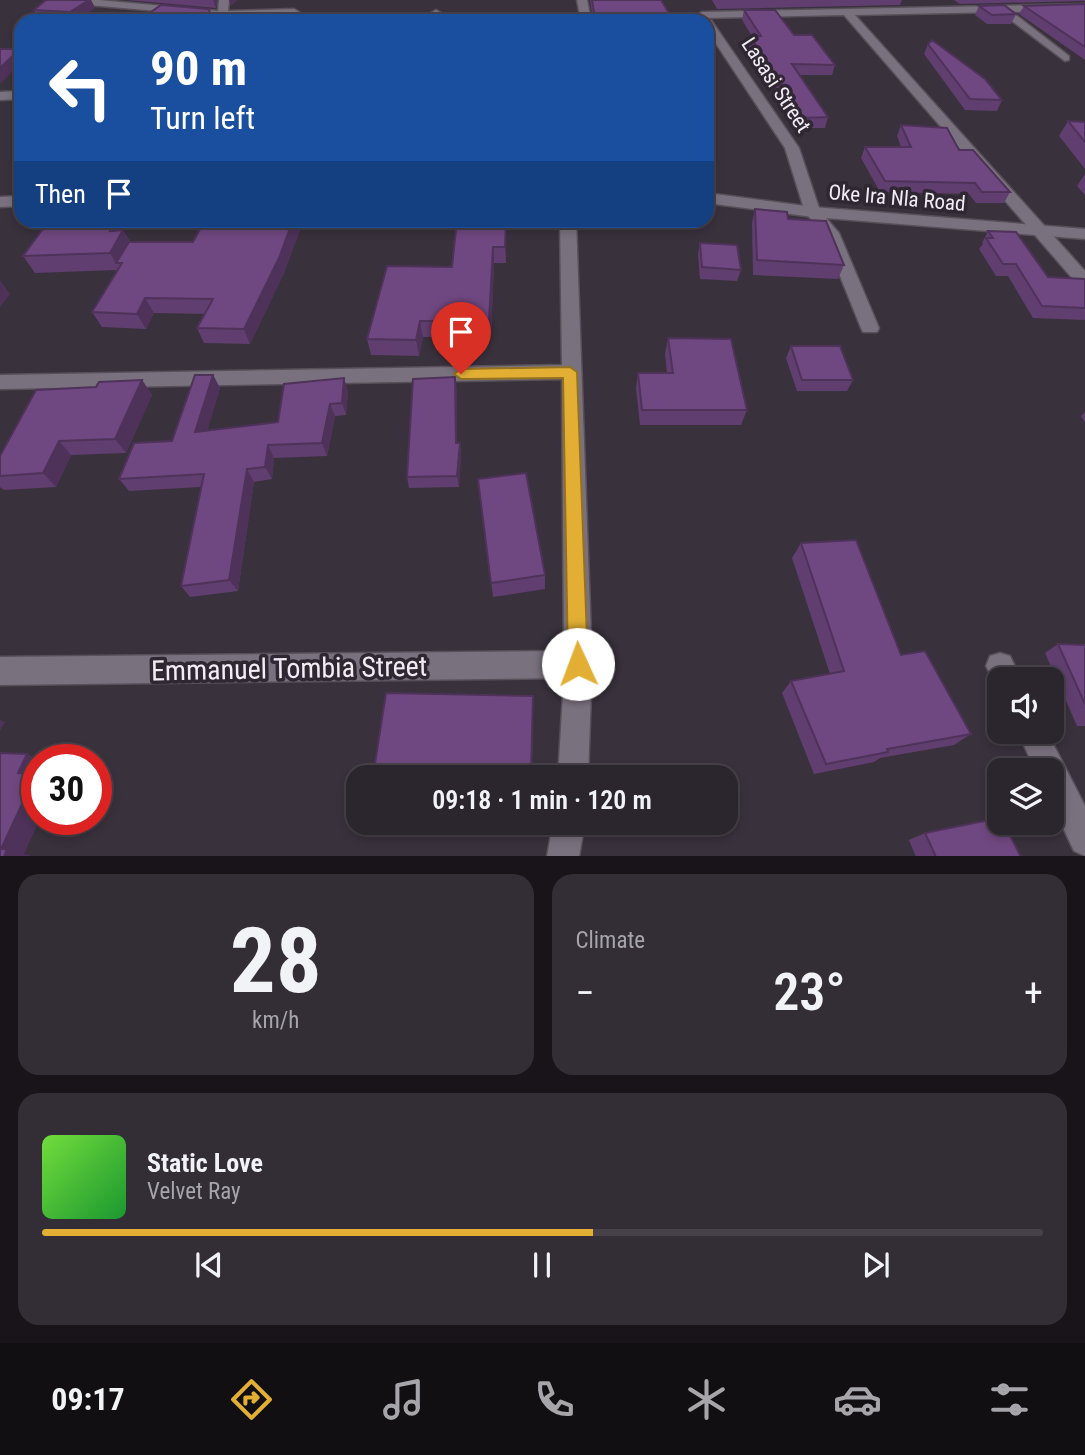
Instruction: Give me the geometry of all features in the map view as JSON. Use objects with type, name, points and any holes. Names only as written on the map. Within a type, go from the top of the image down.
[{"type":"street","points":[[65,0],[186,14]]},
{"type":"street","points":[[714,16],[1085,7]]},
{"type":"street","points":[[1001,8],[1065,58]]},
{"type":"street","points":[[269,14],[293,12]]},
{"type":"street","points":[[847,12],[1085,282]]},
{"type":"street","name":"Lasasi Street","points":[[714,31],[792,148],[813,212],[831,233],[870,328]]},
{"type":"street","name":"Oke Ira Nla Road","points":[[714,199],[813,212],[1085,234]]},
{"type":"street","points":[[568,228],[578,664],[574,765]]},
{"type":"street","points":[[0,382],[570,372]]},
{"type":"street","name":"Emmanuel Tombia Street","points":[[0,671],[578,664]]},
{"type":"street","points":[[1064,797],[1085,839]]},
{"type":"street","points":[[563,856],[567,835]]},
{"type":"building","points":[[46,0],[89,0],[70,12],[34,10]]},
{"type":"building","points":[[592,0],[661,0],[670,14],[591,14],[594,12]]},
{"type":"building","points":[[1085,4],[1085,47],[1024,6]]},
{"type":"building","points":[[161,5],[209,9],[210,14],[148,14]]},
{"type":"building","points":[[1004,5],[1016,14],[992,15],[979,6]]},
{"type":"building","points":[[744,10],[775,10],[794,35],[812,35],[835,65],[792,64],[828,117],[802,118],[750,36],[761,36]]},
{"type":"building","points":[[932,40],[985,79],[1002,100],[970,99],[928,44]]},
{"type":"building","points":[[0,49],[14,49],[14,55],[0,68]]},
{"type":"building","points":[[1068,121],[1085,122],[1085,142]]},
{"type":"building","points":[[901,125],[947,128],[959,150],[973,150],[1010,192],[982,192],[975,183],[885,181],[865,147],[911,147]]},
{"type":"building","points":[[755,209],[787,212],[788,219],[826,221],[844,265],[757,260]]},
{"type":"building","points":[[44,228],[123,230],[110,253],[23,256]]},
{"type":"building","points":[[201,228],[290,228],[279,258],[244,329],[197,328],[213,299],[145,298],[137,314],[92,312],[122,263],[116,263],[129,242],[193,242]]},
{"type":"building","points":[[456,228],[506,228],[505,247],[493,247],[489,321],[420,321],[416,340],[367,339],[387,266],[452,267]]},
{"type":"building","points":[[988,231],[1016,232],[1048,277],[1084,279],[1085,308],[1042,306],[1016,264],[1003,264],[986,238],[993,238]]},
{"type":"building","points":[[700,243],[737,245],[741,270],[702,267]]},
{"type":"building","points":[[668,338],[731,339],[747,410],[642,410],[638,373],[673,373]]},
{"type":"building","points":[[791,346],[840,346],[853,380],[802,380]]},
{"type":"building","points":[[195,375],[213,375],[195,432],[278,422],[284,384],[344,378],[342,403],[330,404],[322,443],[268,445],[265,467],[247,469],[229,580],[181,586],[204,474],[119,479],[134,443],[172,441]]},
{"type":"building","points":[[455,377],[456,443],[460,443],[457,476],[407,477],[413,379]]},
{"type":"building","points":[[142,380],[115,439],[59,441],[43,473],[0,476],[0,456],[36,390],[96,387],[99,382]]},
{"type":"building","points":[[526,473],[545,575],[491,583],[478,479]]},
{"type":"building","points":[[856,540],[901,655],[925,651],[971,734],[887,749],[888,752],[826,764],[791,681],[844,671],[801,543]]},
{"type":"building","points":[[1058,644],[1085,645],[1085,704]]},
{"type":"building","points":[[386,693],[533,696],[531,765],[375,765]]},
{"type":"building","points":[[0,753],[21,754],[18,773],[21,773],[21,806],[1,849],[7,849],[4,856],[0,856]]},
{"type":"building","points":[[987,820],[987,835],[1010,835],[1020,856],[936,856],[925,833]]},
{"type":"route","points":[[461,374],[570,372],[578,664]]}]
